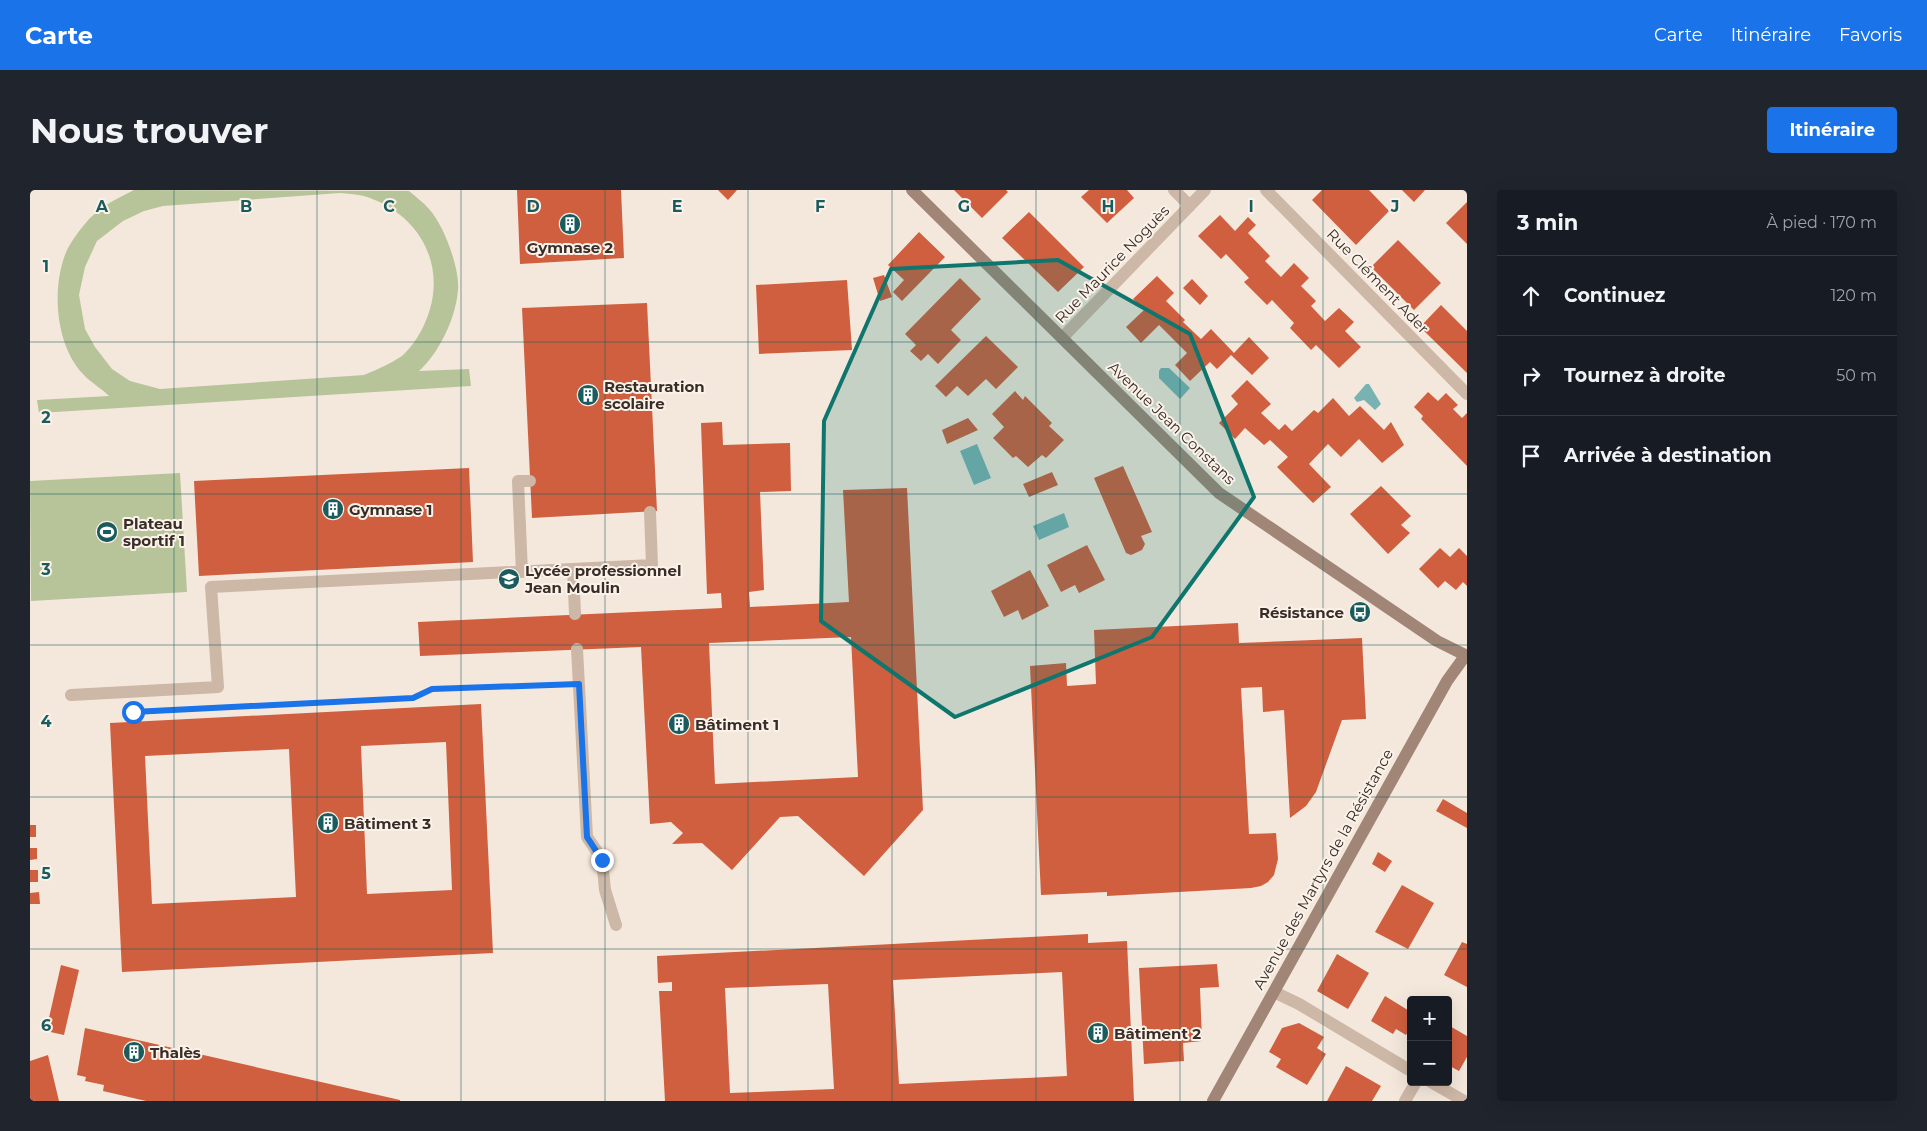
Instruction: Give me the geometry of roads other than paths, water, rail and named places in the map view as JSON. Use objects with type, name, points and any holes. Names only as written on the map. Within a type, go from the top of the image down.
[{"type":"street","name":"Avenue Jean Constans","points":[[912,190],[1219,493],[1437,641],[1466,655]]},
{"type":"street","points":[[1174,190],[1190,206]]},
{"type":"street","name":"Rue Maurice Noguès","points":[[1062,338],[1205,190]]},
{"type":"street","name":"Rue Clément Ader","points":[[1266,190],[1467,394]]},
{"type":"street","points":[[522,572],[518,481],[530,481]]},
{"type":"street","points":[[71,695],[218,687],[211,587],[652,565],[650,512]]},
{"type":"street","points":[[574,569],[575,614]]},
{"type":"street","points":[[577,650],[587,837],[602,860],[605,890],[616,925]]},
{"type":"street","name":"Avenue des Martyrs de la Résistance","points":[[1213,1101],[1446,681],[1466,655]]},
{"type":"street","points":[[1274,992],[1299,1004],[1407,1069]]},
{"type":"street","points":[[1405,1101],[1414,1086]]},
{"type":"street","points":[[1438,1086],[1464,1101]]},
{"type":"water","points":[[1161,368],[1169,368],[1190,388],[1180,399],[1159,378]]},
{"type":"water","points":[[1366,384],[1369,384],[1381,404],[1375,410],[1364,400],[1357,402],[1354,398]]},
{"type":"water","points":[[977,444],[991,478],[974,485],[960,451]]},
{"type":"water","points":[[1064,513],[1069,527],[1039,540],[1033,526]]},
{"type":"place","name":"Gymnase 2","points":[[570,224]]},
{"type":"place","name":"Restauration scolaire","points":[[588,395]]},
{"type":"place","name":"Gymnase 1","points":[[333,509]]},
{"type":"place","name":"Plateau sportif 1","points":[[107,532]]},
{"type":"place","name":"Lycée professionnel Jean Moulin","points":[[509,579]]},
{"type":"place","name":"Résistance","points":[[1360,612]]},
{"type":"place","name":"Bâtiment 1","points":[[679,724]]},
{"type":"place","name":"Bâtiment 3","points":[[328,823]]},
{"type":"place","name":"Bâtiment 2","points":[[1098,1033]]},
{"type":"place","name":"Thalès","points":[[134,1052]]}]
